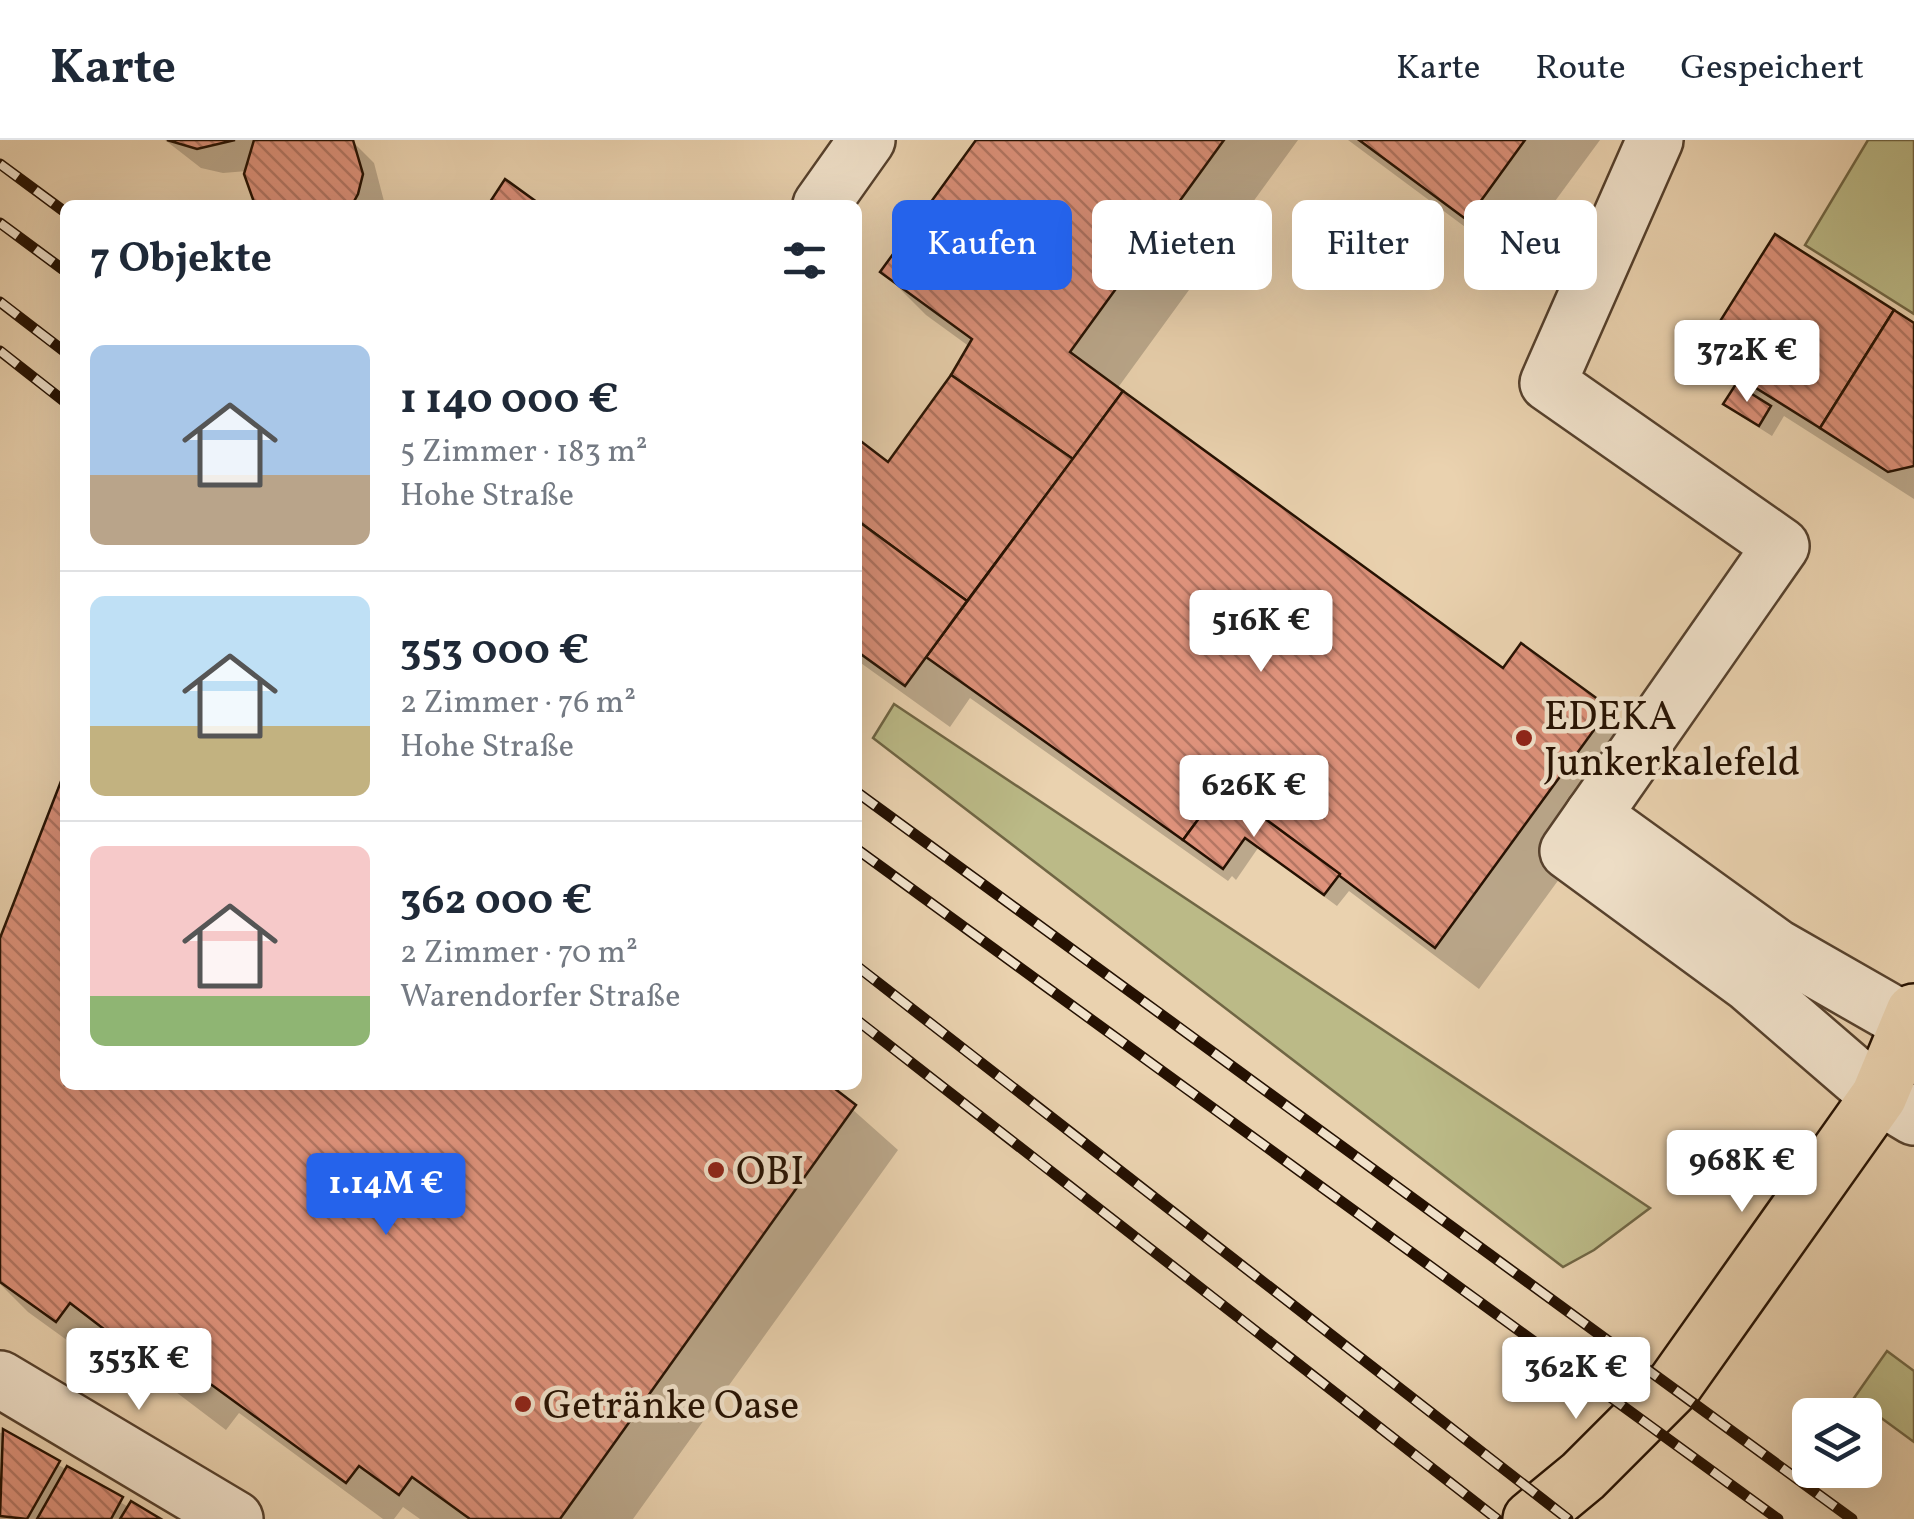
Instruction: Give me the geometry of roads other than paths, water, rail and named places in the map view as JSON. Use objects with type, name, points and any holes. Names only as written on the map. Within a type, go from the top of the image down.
[{"type":"main road","points":[[1531,1519],[1582,1476],[1675,1384],[1896,1107],[1912,1020]]},
{"type":"street","points":[[825,200],[867,140]]},
{"type":"street","points":[[1581,833],[1780,546],[1548,383],[1655,140]]},
{"type":"street","points":[[1581,833],[1912,1020]]},
{"type":"street","points":[[1581,833],[1748,984],[1896,1107]]},
{"type":"street","points":[[0,1379],[235,1519]]},
{"type":"railway","points":[[0,164],[60,208]]},
{"type":"railway","points":[[0,223],[60,267]]},
{"type":"railway","points":[[0,302],[60,348]]},
{"type":"railway","points":[[0,351],[60,398]]},
{"type":"railway","points":[[862,796],[1852,1519]]},
{"type":"railway","points":[[862,853],[1778,1519]]},
{"type":"railway","points":[[862,970],[1568,1519]]},
{"type":"railway","points":[[862,1024],[1497,1519]]},
{"type":"place","name":"EDEKA Junkerkalefeld","points":[[1524,738]]},
{"type":"place","name":"OBI","points":[[716,1170]]},
{"type":"place","name":"Getränke Oase","points":[[523,1404]]}]
